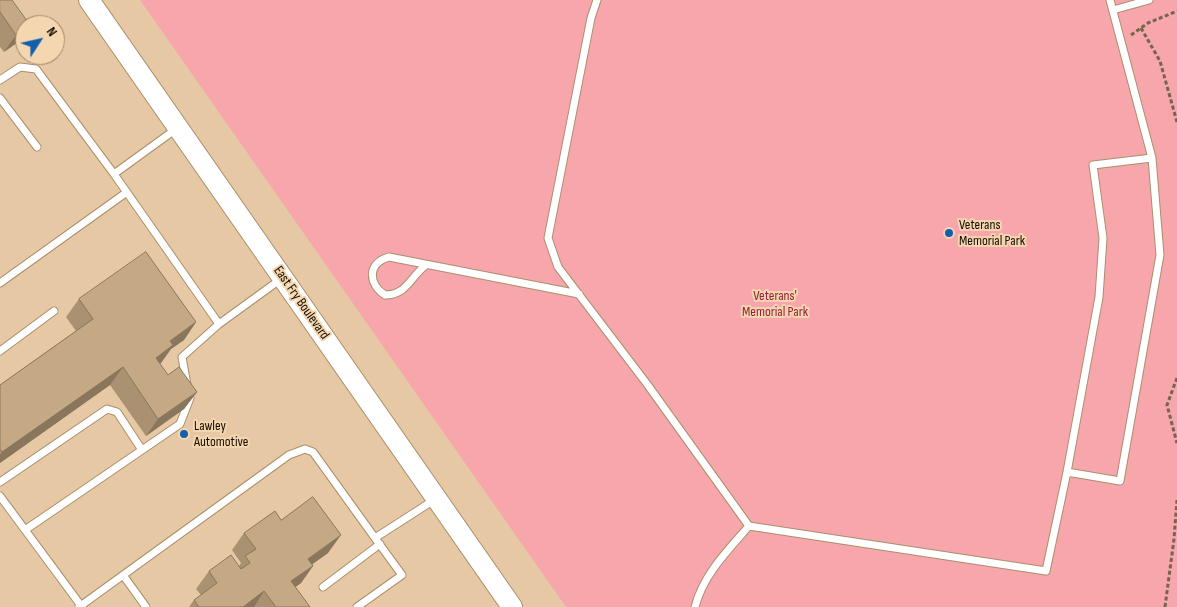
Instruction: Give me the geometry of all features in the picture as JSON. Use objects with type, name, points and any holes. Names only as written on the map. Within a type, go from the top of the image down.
[{"type":"main road","name":"East Fry Boulevard","points":[[89,0],[512,607]]},
{"type":"lane","points":[[597,0],[591,18],[548,238],[558,268],[647,384],[749,526],[1046,571],[1067,472],[1100,287],[1103,238],[1093,164],[1152,158]]},
{"type":"lane","points":[[1067,472],[1120,480],[1160,255],[1152,158],[1110,0]]},
{"type":"lane","points":[[1113,10],[1148,0]]},
{"type":"lane","points":[[0,80],[20,67],[36,69],[127,192],[218,324]]},
{"type":"lane","points":[[0,98],[37,147]]},
{"type":"lane","points":[[114,174],[179,127]]},
{"type":"lane","points":[[0,283],[127,192]]},
{"type":"lane","points":[[426,265],[414,275],[407,287],[399,294],[385,296],[374,285],[372,275],[375,267],[382,259],[389,257],[579,294]]},
{"type":"lane","points":[[25,530],[180,424],[190,398],[182,357],[218,324],[283,277]]},
{"type":"lane","points":[[0,351],[54,311]]},
{"type":"lane","points":[[0,482],[107,409],[117,412],[142,450]]},
{"type":"lane","points":[[0,496],[81,607],[289,455],[305,449],[313,452],[402,574],[356,607]]},
{"type":"lane","points":[[323,587],[377,541],[436,498]]},
{"type":"lane","points":[[695,607],[699,593],[719,560],[749,526]]},
{"type":"lane","points":[[123,575],[146,607]]},
{"type":"path","points":[[1121,42],[1141,28],[1177,11]]},
{"type":"path","points":[[1141,28],[1160,62],[1177,122]]},
{"type":"path","points":[[1177,378],[1167,405],[1177,443]]},
{"type":"path","points":[[1164,607],[1174,539],[1177,500]]},
{"type":"green space","name":"Veterans' Memorial Park","points":[[140,0],[1177,0],[1177,607],[566,607]]},
{"type":"building","points":[[0,0],[12,0],[23,15],[15,15],[15,34],[0,12]]},
{"type":"building","points":[[146,252],[196,322],[170,341],[173,345],[156,358],[168,375],[179,367],[197,392],[158,419],[123,367],[2,452],[0,449],[0,385],[93,319],[79,299]]},
{"type":"building","points":[[313,497],[341,535],[308,559],[313,566],[291,581],[310,607],[276,607],[264,591],[243,607],[199,607],[194,600],[217,583],[209,571],[231,555],[241,569],[250,563],[245,556],[256,549],[244,533],[275,511],[281,520]]},
{"type":"place","name":"Veterans Memorial Park","points":[[949,233]]},
{"type":"place","name":"Lawley Automotive","points":[[184,434]]}]
